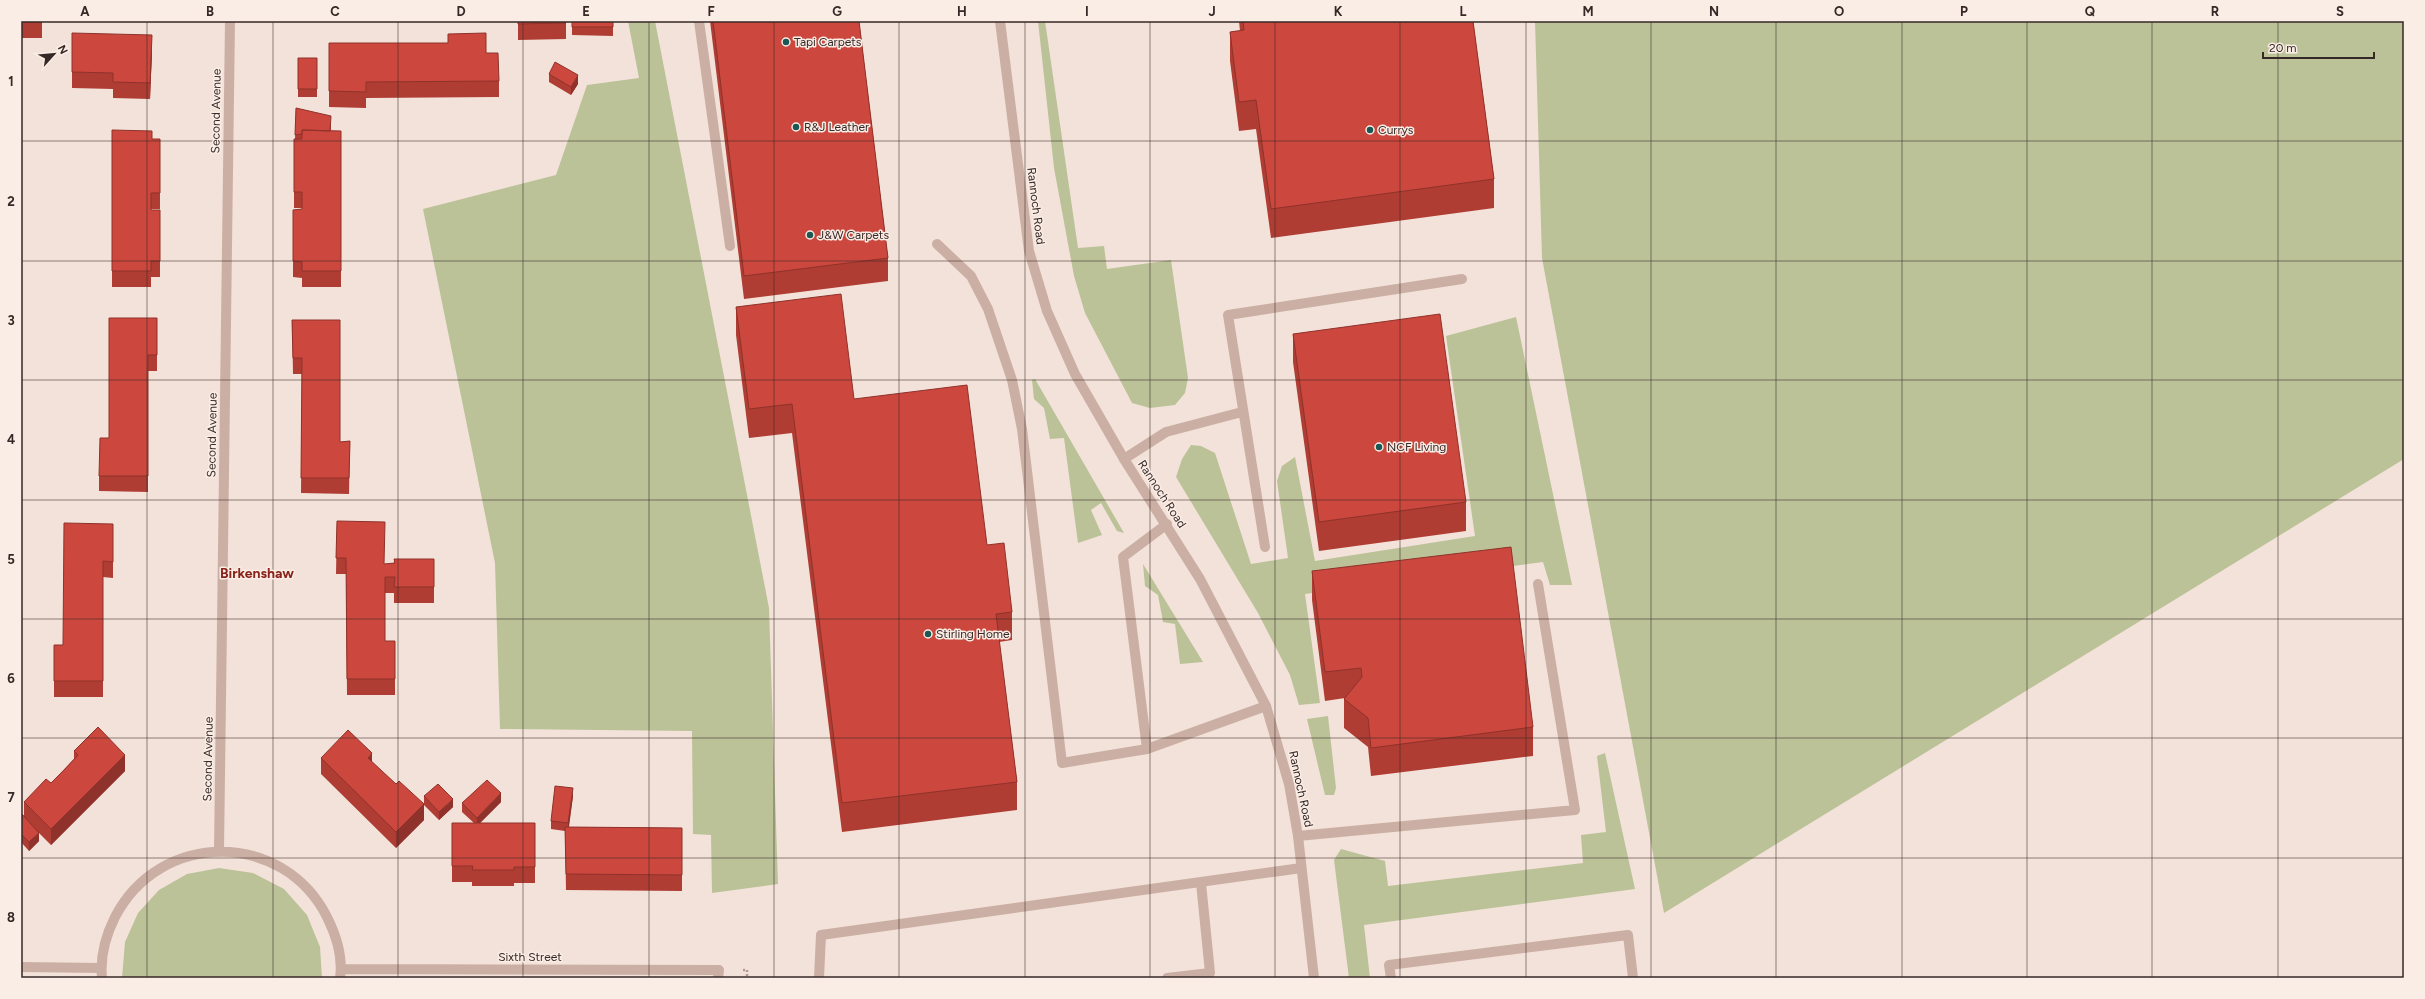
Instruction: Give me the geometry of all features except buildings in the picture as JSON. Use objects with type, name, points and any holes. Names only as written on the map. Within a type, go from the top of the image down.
[{"type":"street","name":"Second Avenue","points":[[219,850],[230,21]]},
{"type":"street","points":[[699,21],[730,246]]},
{"type":"street","name":"Rannoch Road","points":[[1000,21],[1029,251],[1047,311],[1075,374],[1124,459],[1200,579],[1266,706],[1289,784],[1298,836],[1314,978]]},
{"type":"street","points":[[937,244],[971,276],[988,309],[1012,380],[1022,429],[1062,763],[1147,749],[1266,706]]},
{"type":"street","points":[[1265,547],[1242,412],[1228,315],[1462,280]]},
{"type":"street","points":[[1124,459],[1166,432],[1242,412]]},
{"type":"street","points":[[1147,749],[1123,558],[1166,524]]},
{"type":"street","points":[[1298,836],[1575,810],[1538,584]]},
{"type":"street","points":[[21,967],[102,973],[107,932],[124,899],[150,873],[182,856],[219,850],[256,856],[290,872],[318,899],[335,932],[340,974]]},
{"type":"street","points":[[819,978],[821,935],[1301,868]]},
{"type":"street","points":[[1167,978],[1210,975],[1201,883]]},
{"type":"street","points":[[1391,978],[1389,965],[1628,935],[1633,978]]},
{"type":"street","name":"Sixth Street","points":[[340,974],[718,974]]},
{"type":"green space","points":[[628,21],[655,21],[769,608],[778,884],[712,893],[711,835],[693,834],[692,731],[500,729],[495,563],[423,209],[556,175],[587,85],[639,78]]},
{"type":"green space","points":[[1038,21],[1045,21],[1078,248],[1104,246],[1107,269],[1171,260],[1188,378],[1185,393],[1175,405],[1150,408],[1132,403],[1085,313],[1074,276],[1054,168]]},
{"type":"green space","points":[[1535,21],[2404,21],[2404,459],[1664,913],[1542,258]]},
{"type":"green space","points":[[1516,317],[1572,585],[1550,585],[1543,562],[1305,594],[1320,703],[1299,705],[1290,675],[1258,613],[1176,477],[1182,459],[1191,445],[1201,446],[1215,453],[1251,564],[1288,558],[1277,481],[1282,466],[1295,457],[1315,561],[1475,536],[1446,336]]},
{"type":"green space","points":[[1035,379],[1124,533],[1117,531],[1101,503],[1091,510],[1102,535],[1078,543],[1064,438],[1050,439],[1044,408],[1034,399],[1032,380]]},
{"type":"green space","points":[[1143,564],[1203,662],[1180,664],[1175,624],[1163,622],[1158,595],[1145,586]]},
{"type":"green space","points":[[1328,716],[1336,788],[1334,795],[1325,795],[1307,719]]},
{"type":"green space","points":[[1605,753],[1635,889],[1364,925],[1370,978],[1349,978],[1334,860],[1341,849],[1385,861],[1388,886],[1583,863],[1581,835],[1606,832],[1597,756]]},
{"type":"green space","points":[[219,868],[253,873],[284,889],[307,915],[320,947],[322,978],[122,978],[125,942],[138,913],[159,890],[187,874]]},
{"type":"place","name":"Tapi Carpets","points":[[786,42]]},
{"type":"place","name":"R&J Leather","points":[[796,127]]},
{"type":"place","name":"Currys","points":[[1370,130]]},
{"type":"place","name":"J&W Carpets","points":[[810,235]]},
{"type":"place","name":"NCF Living","points":[[1379,447]]},
{"type":"place","name":"Stirling Home","points":[[928,634]]},
{"type":"district","name":"Birkenshaw","points":[[257,573]]}]
